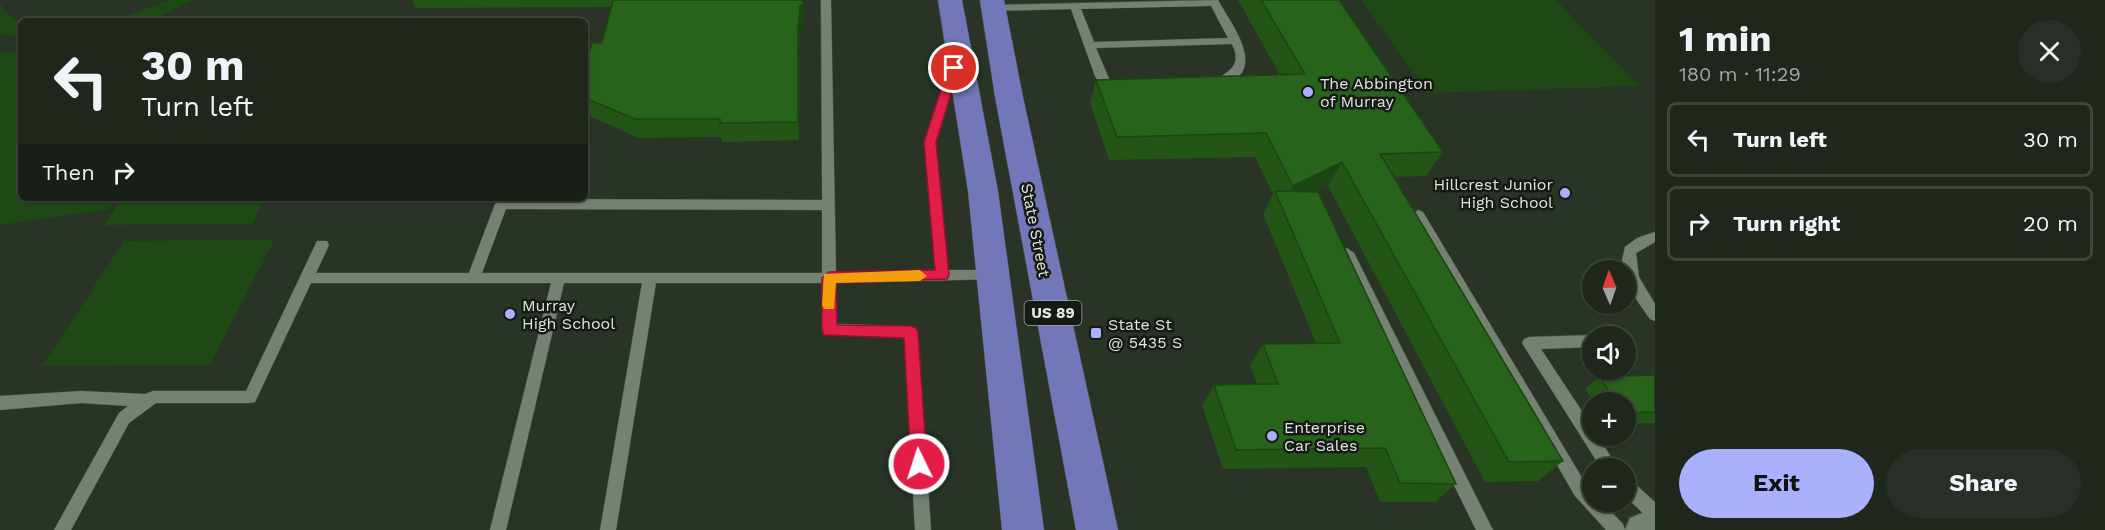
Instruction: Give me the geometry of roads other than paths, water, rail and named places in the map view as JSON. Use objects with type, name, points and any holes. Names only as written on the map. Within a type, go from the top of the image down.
[{"type":"main road","points":[[950,0],[960,49],[994,275],[1023,530]]},
{"type":"main road","name":"State Street","points":[[993,4],[1009,97],[1097,530]]},
{"type":"street","points":[[1643,530],[1655,525]]},
{"type":"lane","points":[[826,0],[829,330],[911,332],[924,530]]},
{"type":"lane","points":[[993,4],[1075,6],[1214,1],[1241,51],[1240,61],[1236,72],[1225,81],[1200,86]]},
{"type":"lane","points":[[1075,6],[1101,76],[1106,84],[1125,87]]},
{"type":"lane","points":[[1089,45],[1236,41]]},
{"type":"lane","points":[[942,275],[930,142],[960,49]]},
{"type":"lane","points":[[474,277],[501,204],[828,205]]},
{"type":"lane","points":[[1418,214],[1581,490],[1617,530]]},
{"type":"lane","points":[[1655,237],[1642,242],[1630,251],[1628,263],[1630,275],[1655,315]]},
{"type":"lane","points":[[1341,240],[1485,530]]},
{"type":"lane","points":[[62,530],[124,418],[153,397],[250,397],[322,245]]},
{"type":"lane","points":[[307,278],[829,278],[994,275]]},
{"type":"lane","points":[[498,530],[559,278]]},
{"type":"lane","points":[[608,530],[650,278]]},
{"type":"lane","points":[[1582,341],[1529,343],[1604,458]]},
{"type":"lane","points":[[0,403],[81,397],[148,401]]},
{"type":"lane","points":[[1636,495],[1655,513]]},
{"type":"place","name":"The Abbington of Murray","points":[[1308,92]]},
{"type":"place","name":"Hillcrest Junior High School","points":[[1565,193]]},
{"type":"place","name":"Murray High School","points":[[510,314]]},
{"type":"place","name":"State St @ 5435 S","points":[[1096,333]]},
{"type":"place","name":"Enterprise Car Sales","points":[[1272,436]]}]
